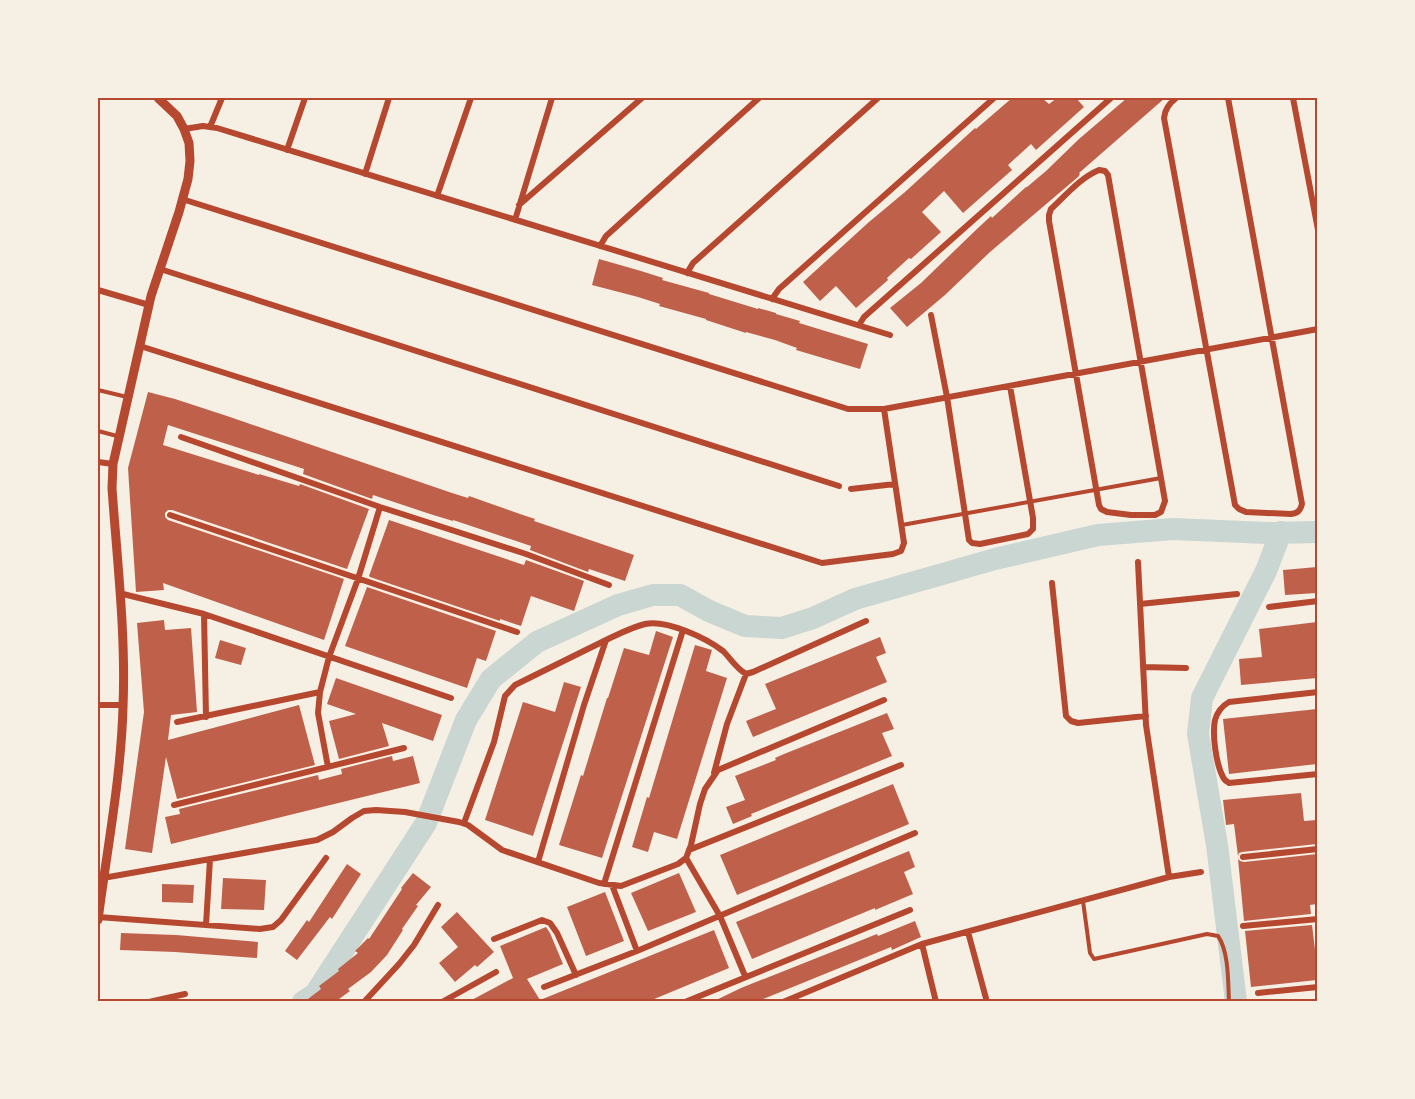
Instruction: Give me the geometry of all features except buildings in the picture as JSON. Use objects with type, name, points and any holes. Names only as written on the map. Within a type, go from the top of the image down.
[{"type":"street","points":[[158,98],[177,116],[184,129],[189,143],[190,160],[188,179],[149,305],[113,464],[112,488],[123,648],[123,705],[120,761],[100,878],[98,919],[273,927],[281,920],[326,858]]},
{"type":"street","points":[[210,127],[222,98]]},
{"type":"street","points":[[287,150],[305,98]]},
{"type":"street","points":[[365,174],[389,98]]},
{"type":"street","points":[[437,196],[471,98]]},
{"type":"street","points":[[515,220],[552,98]]},
{"type":"street","points":[[632,106],[635,98]]},
{"type":"street","points":[[519,205],[642,98]]},
{"type":"street","points":[[600,246],[606,236],[759,98]]},
{"type":"street","points":[[687,273],[693,263],[878,98]]},
{"type":"street","points":[[772,299],[779,289],[994,98]]},
{"type":"street","points":[[859,326],[864,317],[1111,98]]},
{"type":"street","points":[[1176,98],[1165,111],[1164,118],[1234,505],[1246,513],[1292,514],[1297,513],[1302,504],[1228,98]]},
{"type":"street","points":[[1293,98],[1317,230]]},
{"type":"street","points":[[184,129],[210,127],[890,335]]},
{"type":"street","points":[[1100,170],[1105,171],[1108,175],[1141,361],[1164,506],[1161,512],[1155,515],[1107,512],[1101,510],[1096,490],[1049,215],[1051,209],[1078,184],[1100,170]]},
{"type":"street","points":[[182,199],[848,409],[884,409],[1317,328]]},
{"type":"street","points":[[160,269],[839,486]]},
{"type":"street","points":[[98,290],[149,305]]},
{"type":"street","points":[[931,315],[947,397],[969,540],[972,543],[980,544],[1028,534],[1034,525],[1010,386]]},
{"type":"street","points":[[140,346],[822,563],[901,551],[904,543],[884,409]]},
{"type":"street","points":[[181,437],[380,507],[525,554],[609,585]]},
{"type":"street","points":[[98,462],[113,464]]},
{"type":"street","points":[[851,489],[895,484]]},
{"type":"street","points":[[328,767],[318,713],[320,692],[329,657],[358,579],[380,507]]},
{"type":"street","points":[[170,514],[517,632]]},
{"type":"street","points":[[1138,562],[1146,716],[1170,877]]},
{"type":"street","points":[[1052,583],[1066,716],[1071,722],[1078,723],[1146,716]]},
{"type":"street","points":[[120,593],[204,614],[451,698]]},
{"type":"street","points":[[1140,604],[1237,594]]},
{"type":"street","points":[[1269,607],[1317,601]]},
{"type":"street","points":[[204,614],[206,717]]},
{"type":"street","points":[[464,824],[494,742],[507,693],[515,685],[646,623],[661,623],[683,630],[714,645],[746,674],[866,621]]},
{"type":"street","points":[[604,884],[683,630]]},
{"type":"street","points":[[538,862],[584,705],[606,640]]},
{"type":"street","points":[[1143,668],[1186,668]]},
{"type":"street","points":[[713,777],[727,723],[746,674]]},
{"type":"street","points":[[177,722],[320,692]]},
{"type":"street","points":[[1317,692],[1229,702],[1224,705],[1215,720],[1214,736],[1223,779],[1229,783],[1317,774]]},
{"type":"street","points":[[100,878],[317,840],[364,811],[376,810],[437,817],[468,825],[502,850],[604,884],[621,886],[678,864],[686,858],[705,789],[718,770],[884,700]]},
{"type":"street","points":[[98,705],[123,705]]},
{"type":"street","points":[[174,806],[404,748]]},
{"type":"street","points":[[689,850],[901,765]]},
{"type":"street","points":[[544,987],[637,951],[915,833]]},
{"type":"street","points":[[1243,857],[1317,849]]},
{"type":"street","points":[[686,858],[720,916],[745,976]]},
{"type":"street","points":[[206,925],[210,859]]},
{"type":"street","points":[[783,1002],[922,944],[1170,877],[1201,872]]},
{"type":"street","points":[[612,885],[637,951]]},
{"type":"street","points":[[364,1002],[414,945],[438,905]]},
{"type":"street","points":[[685,1002],[909,910]]},
{"type":"street","points":[[1242,926],[1317,918]]},
{"type":"street","points":[[494,939],[542,920],[550,923],[576,975]]},
{"type":"street","points":[[968,932],[987,1002]]},
{"type":"street","points":[[922,944],[936,1002]]},
{"type":"street","points":[[442,1002],[496,972]]},
{"type":"street","points":[[1258,993],[1317,987]]},
{"type":"street","points":[[149,1002],[185,994]]},
{"type":"lane","points":[[98,390],[128,397]]},
{"type":"lane","points":[[98,431],[119,436]]},
{"type":"lane","points":[[901,525],[1161,478]]},
{"type":"lane","points":[[1083,901],[1090,953],[1094,959],[1207,934],[1218,936],[1223,943],[1230,1002]]},
{"type":"waterway","points":[[303,1002],[315,994],[426,823],[466,720],[491,679],[537,642],[618,605],[653,595],[680,595],[709,611],[745,626],[782,628],[813,618],[855,599],[995,559],[1098,535],[1173,529],[1267,533],[1318,532]]},
{"type":"waterway","points":[[1236,1002],[1217,845],[1198,734],[1202,698],[1266,571],[1281,532]]}]
